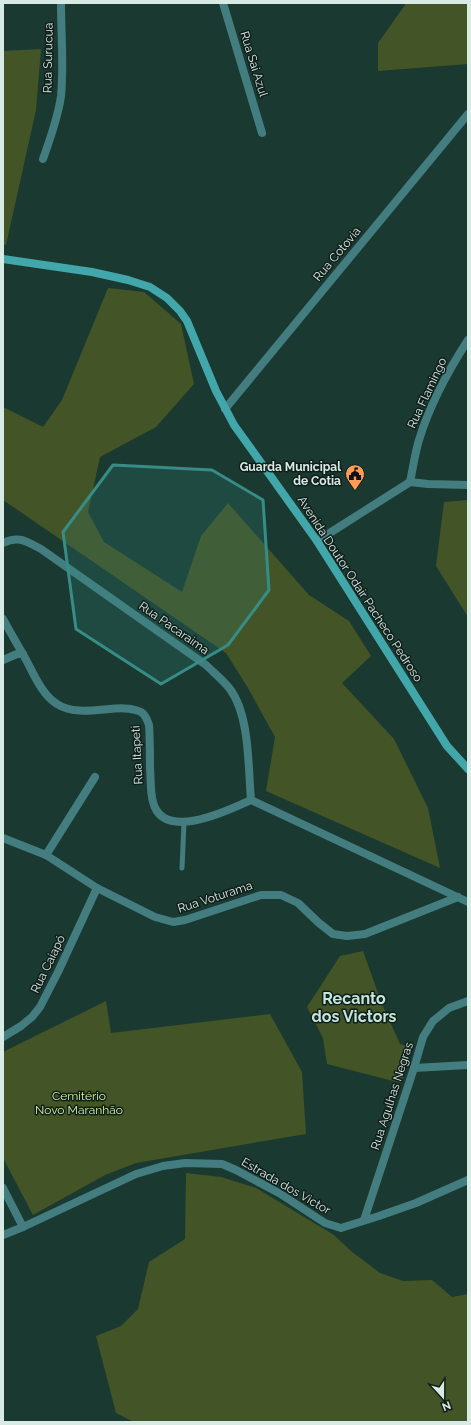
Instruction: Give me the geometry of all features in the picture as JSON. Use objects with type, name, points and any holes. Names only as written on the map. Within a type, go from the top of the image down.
[{"type":"main road","name":"Avenida Doutor Odair Pacheco Pedroso","points":[[3,259],[92,272],[128,280],[150,287],[167,298],[180,311],[188,321],[216,391],[234,425],[317,541],[448,746],[468,769]]},
{"type":"street","name":"Rua Surucua","points":[[43,159],[54,128],[60,97],[62,76],[61,3]]},
{"type":"street","name":"Rua Sai Azul","points":[[223,3],[262,133]]},
{"type":"street","name":"Rua Cotovia","points":[[225,409],[468,114]]},
{"type":"street","name":"Rua Flamingo","points":[[410,482],[419,441],[427,417],[448,372],[468,340]]},
{"type":"street","points":[[317,541],[410,482],[468,485]]},
{"type":"street","name":"Rua Pacaraima","points":[[3,543],[11,539],[22,539],[41,549],[206,665],[229,688],[236,699],[241,712],[244,727],[251,800]]},
{"type":"street","name":"Rua Itapeti","points":[[3,619],[42,688],[57,704],[66,708],[91,711],[122,709],[133,710],[141,712],[145,715],[149,725],[153,802],[157,812],[163,817],[170,821],[184,822],[231,809],[251,800]]},
{"type":"street","points":[[3,660],[17,654],[23,654]]},
{"type":"street","points":[[46,855],[95,777]]},
{"type":"street","points":[[251,800],[468,902]]},
{"type":"street","name":"Rua Voturama","points":[[3,838],[46,855],[97,888],[155,917],[173,922],[185,920],[261,895],[281,895],[298,903],[333,934],[347,936],[365,934],[458,897]]},
{"type":"street","name":"Rua Caiapó","points":[[3,1037],[32,1017],[40,1007],[97,888]]},
{"type":"street","name":"Rua Agulhas Negras","points":[[364,1220],[423,1037],[432,1021],[449,1008],[468,1001]]},
{"type":"street","points":[[414,1068],[468,1065]]},
{"type":"street","name":"Estrada dos Victor","points":[[3,1234],[23,1227],[136,1174],[163,1166],[185,1162],[222,1164],[279,1192],[325,1223],[341,1228],[416,1203],[468,1180]]},
{"type":"street","points":[[3,1188],[23,1227]]},
{"type":"lane","points":[[182,868],[184,822]]},
{"type":"highlighted area","points":[[113,465],[212,470],[263,500],[269,590],[228,645],[161,684],[76,629],[63,532]]},
{"type":"green space","points":[[405,3],[468,3],[468,64],[378,71],[378,43]]},
{"type":"green space","points":[[41,49],[36,110],[6,245],[3,244],[3,51]]},
{"type":"green space","points":[[108,288],[144,292],[181,324],[194,384],[156,427],[100,457],[88,512],[104,542],[182,592],[201,536],[228,503],[309,595],[349,621],[371,656],[342,683],[394,739],[428,808],[440,868],[266,791],[275,737],[248,688],[226,653],[3,500],[3,407],[43,427],[62,400]]},
{"type":"green space","points":[[468,500],[468,617],[436,566],[444,502]]},
{"type":"green space","points":[[363,951],[382,1004],[400,1044],[411,1047],[401,1083],[327,1064],[323,1038],[307,1007],[340,956]]},
{"type":"green space","name":"Cemitério Novo Maranhão","points":[[106,1001],[111,1033],[270,1014],[302,1072],[306,1134],[136,1163],[105,1175],[33,1215],[3,1158],[3,1052]]},
{"type":"green space","points":[[186,1173],[221,1177],[256,1188],[334,1235],[351,1251],[380,1273],[403,1281],[432,1280],[452,1297],[468,1294],[468,1422],[134,1422],[116,1413],[96,1336],[121,1326],[138,1309],[149,1262],[185,1239]]},
{"type":"place","name":"Guarda Municipal de Cotia","points":[[355,491]]},
{"type":"district","name":"Recanto dos Victors","points":[[354,1007]]}]
